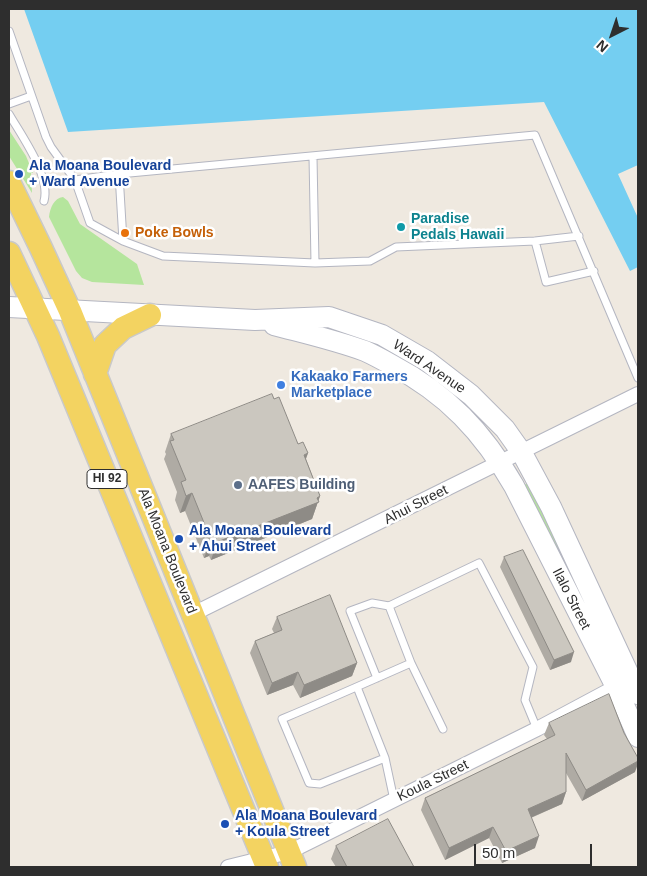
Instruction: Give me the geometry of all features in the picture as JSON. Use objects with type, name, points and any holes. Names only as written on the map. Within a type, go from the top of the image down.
[{"type":"main road","name":"Ala Moana Boulevard","points":[[9,182],[42,248],[70,311],[292,860]]},
{"type":"main road","name":"Ala Moana Boulevard","points":[[9,253],[36,309],[265,863]]},
{"type":"main road","points":[[95,374],[105,345],[123,328],[150,315]]},
{"type":"street","name":"Ward Avenue","points":[[9,307],[255,320],[329,316],[382,335],[426,361],[471,395],[505,429],[522,453]]},
{"type":"street","name":"Ward Avenue","points":[[255,320],[367,352],[410,375],[463,416],[501,463]]},
{"type":"street","name":"Ahui Street","points":[[193,614],[638,394]]},
{"type":"street","name":"Ilalo Street","points":[[522,453],[551,507],[628,687],[638,737]]},
{"type":"street","name":"Ilalo Street","points":[[501,463],[628,687]]},
{"type":"street","name":"Koula Street","points":[[228,867],[292,860],[394,800],[628,687]]},
{"type":"lane","points":[[9,31],[49,144],[75,180],[90,223],[122,241],[163,256],[315,263],[370,261],[396,246],[535,242],[579,236]]},
{"type":"lane","points":[[9,104],[31,96]]},
{"type":"lane","points":[[9,114],[32,155],[42,178],[45,192],[44,200]]},
{"type":"lane","points":[[75,180],[119,174],[535,136],[638,378]]},
{"type":"lane","points":[[313,157],[315,263]]},
{"type":"lane","points":[[119,174],[122,241]]},
{"type":"lane","points":[[535,242],[546,282],[594,271]]},
{"type":"lane","points":[[376,678],[350,611],[372,603],[389,606],[479,563],[533,666],[525,700],[538,729]]},
{"type":"lane","points":[[389,606],[411,663],[443,729]]},
{"type":"lane","points":[[385,758],[320,784],[309,783],[282,719],[411,663]]},
{"type":"lane","points":[[357,687],[385,758],[394,800]]},
{"type":"green space","points":[[9,130],[26,156],[33,173],[31,173],[32,193],[9,156]]},
{"type":"green space","points":[[63,197],[68,201],[80,224],[137,264],[144,285],[92,282],[82,278],[76,271],[49,217],[53,204],[57,199]]},
{"type":"green space","points":[[530,482],[615,659],[609,662],[524,485]]},
{"type":"water","points":[[24,9],[638,9],[638,165],[618,174],[638,218],[638,267],[630,271],[544,102],[68,132]]},
{"type":"building","name":"AAFES Building","points":[[272,394],[274,399],[279,397],[298,444],[303,442],[308,453],[304,455],[320,496],[317,498],[319,502],[217,542],[216,538],[211,540],[192,493],[186,496],[181,482],[186,480],[170,441],[174,440],[171,434]]},
{"type":"building","points":[[523,550],[574,652],[554,660],[504,557]]},
{"type":"building","points":[[330,595],[357,663],[304,685],[298,672],[272,683],[255,641],[282,630],[277,617]]},
{"type":"building","points":[[609,694],[624,733],[638,761],[586,790],[566,753],[566,792],[528,809],[539,836],[506,851],[493,827],[449,848],[425,798],[555,735],[549,723]]},
{"type":"building","points":[[388,819],[414,867],[347,867],[336,846]]},
{"type":"place","name":"Ala Moana Boulevard + Ward Avenue","points":[[19,174]]},
{"type":"place","name":"Paradise Pedals Hawaii","points":[[401,227]]},
{"type":"place","name":"Poke Bowls","points":[[125,233]]},
{"type":"place","name":"Kakaako Farmers Marketplace","points":[[281,385]]},
{"type":"place","name":"AAFES Building","points":[[238,485]]},
{"type":"place","name":"Ala Moana Boulevard + Ahui Street","points":[[179,539]]},
{"type":"place","name":"Ala Moana Boulevard + Koula Street","points":[[225,824]]}]
